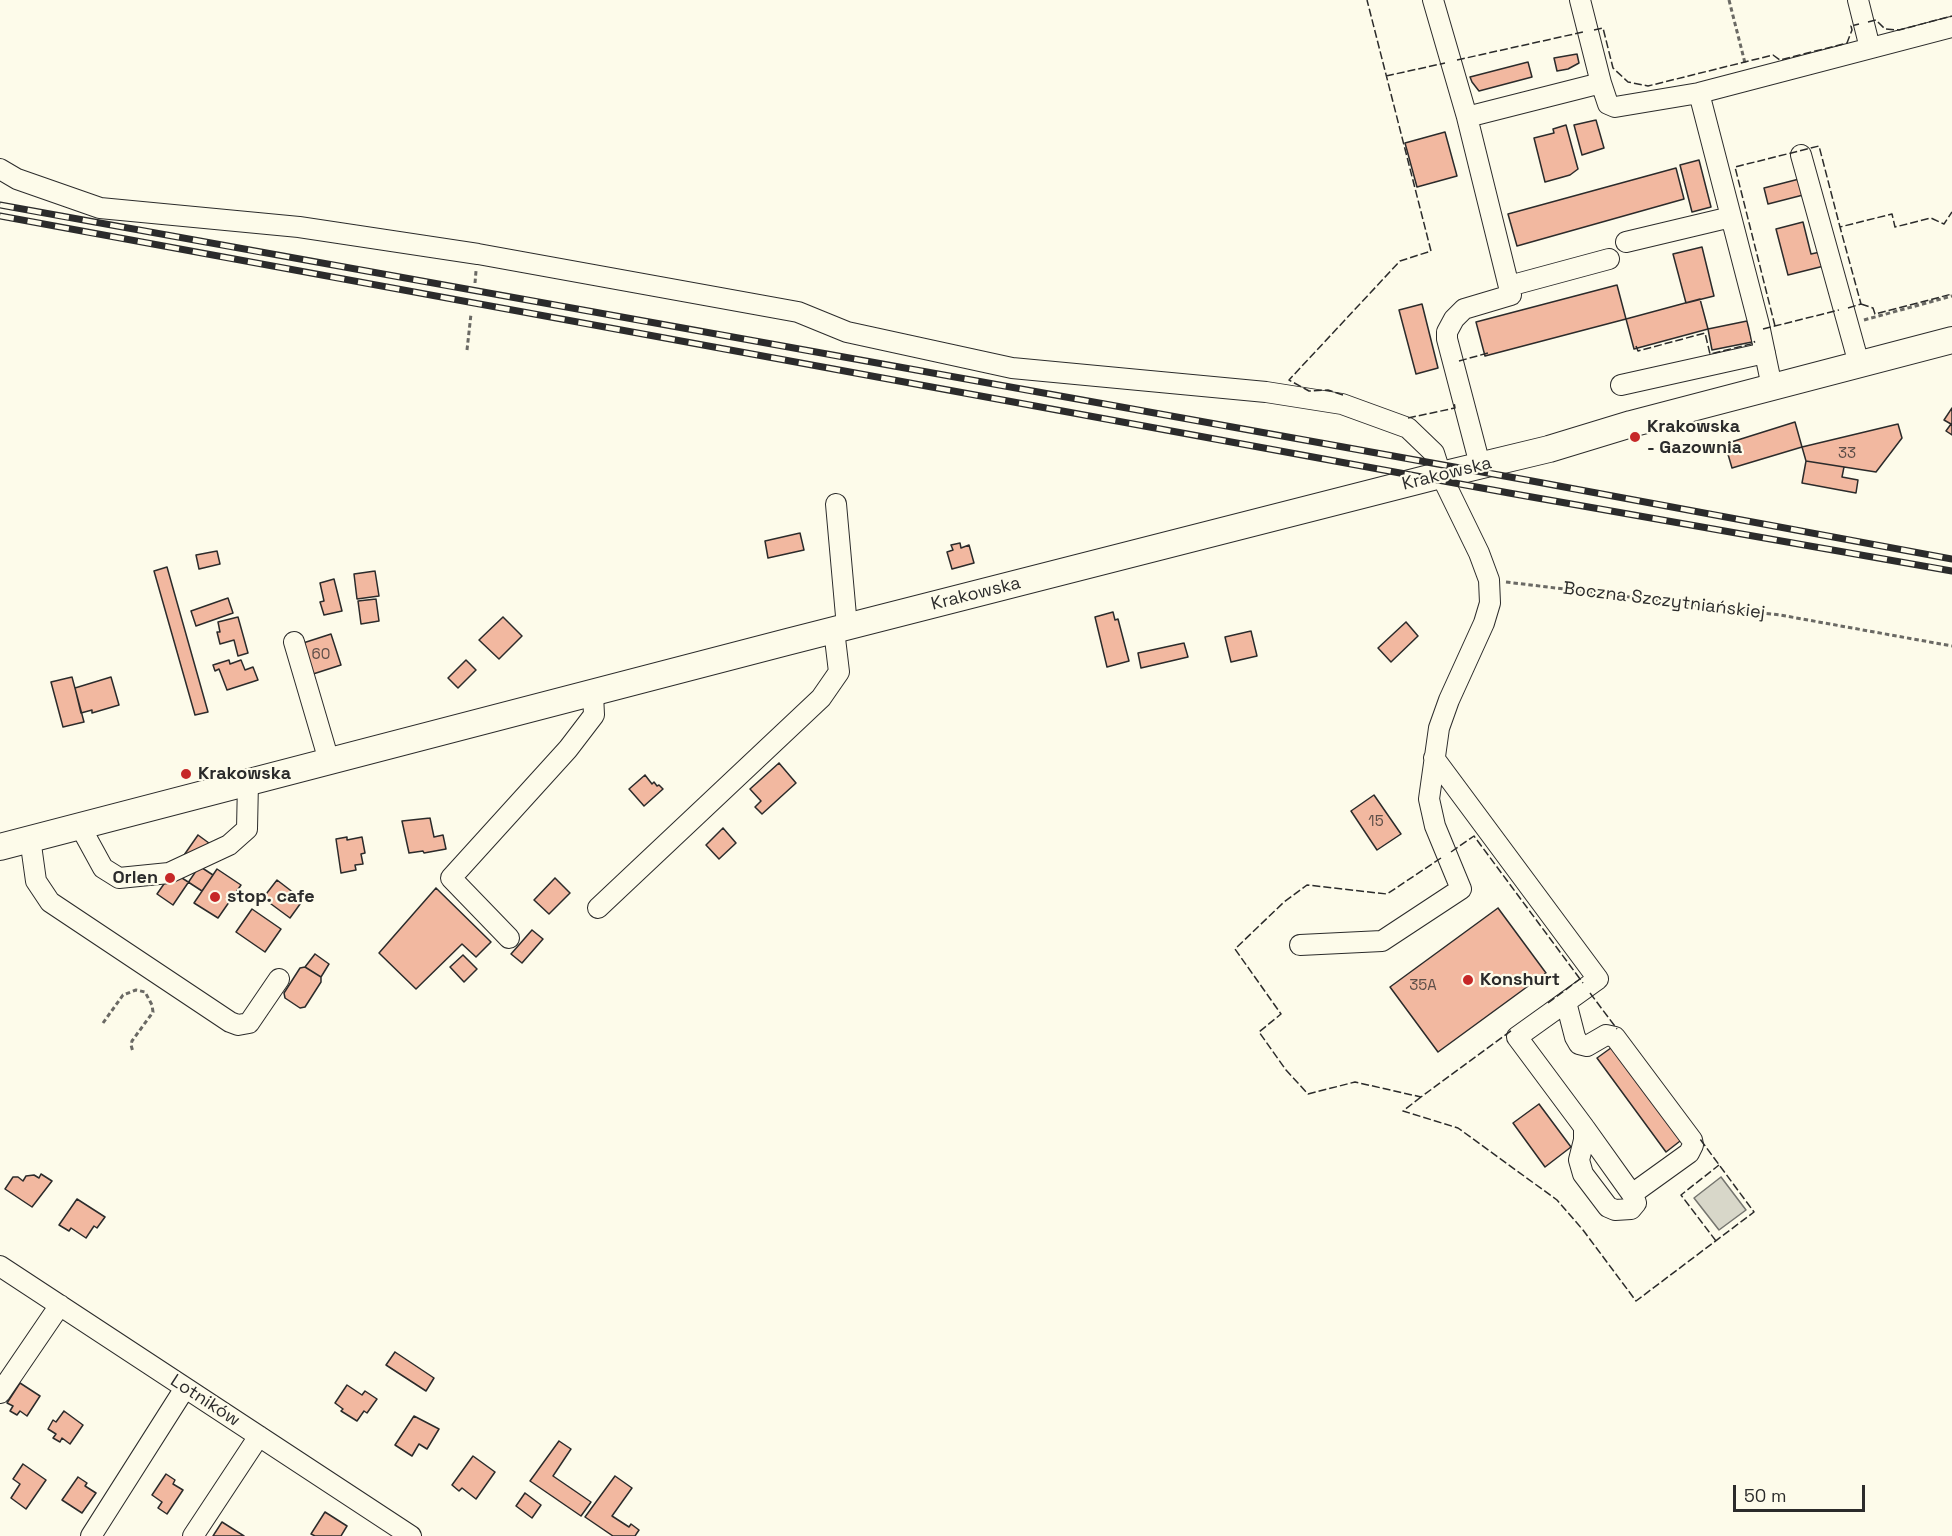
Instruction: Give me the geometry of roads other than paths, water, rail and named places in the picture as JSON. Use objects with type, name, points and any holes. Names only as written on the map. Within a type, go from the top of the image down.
[{"type":"main road","name":"Krakowska","points":[[0,847],[841,629],[1549,449],[1631,424],[1952,340]]},
{"type":"street","points":[[1433,0],[1467,117],[1511,295],[1464,309],[1454,318],[1447,332],[1480,465]]},
{"type":"street","points":[[1580,0],[1601,83],[1608,104],[1615,107],[1699,93],[1952,27]]},
{"type":"street","points":[[1858,0],[1870,48]]},
{"type":"street","points":[[1467,117],[1601,83]]},
{"type":"street","points":[[1699,93],[1772,387]]},
{"type":"street","points":[[1801,155],[1859,364]]},
{"type":"street","points":[[0,169],[17,179],[100,208],[299,227],[478,254],[798,312],[847,332],[1012,368],[1266,392],[1342,404],[1408,428],[1434,453],[1441,475],[1479,553],[1489,580],[1490,603],[1484,623],[1449,700],[1439,728],[1429,799],[1435,826],[1461,889],[1382,941],[1300,945]]},
{"type":"street","points":[[1626,242],[1731,217]]},
{"type":"street","points":[[1509,286],[1609,260]]},
{"type":"street","points":[[1621,385],[1765,353]]},
{"type":"street","points":[[598,908],[821,698],[839,672],[841,629],[836,504]]},
{"type":"street","points":[[294,642],[329,762]]},
{"type":"street","points":[[509,938],[451,878],[568,749],[594,715],[593,694]]},
{"type":"street","points":[[1434,758],[1598,979],[1518,1037],[1584,1127],[1632,1194],[1635,1200],[1634,1206],[1624,1211],[1608,1207],[1582,1174],[1579,1160],[1584,1140],[1584,1127]]},
{"type":"street","points":[[80,826],[103,867],[119,878],[169,873],[229,845],[247,829],[248,782]]},
{"type":"street","points":[[30,838],[36,881],[50,902],[230,1022],[238,1025],[249,1023],[279,979]]},
{"type":"street","points":[[1566,1002],[1579,1044],[1587,1046],[1606,1035],[1616,1037],[1692,1140],[1693,1145],[1689,1153],[1632,1194]]},
{"type":"street","name":"Lotników","points":[[0,1266],[259,1436],[403,1534]]},
{"type":"street","points":[[0,1393],[60,1305]]},
{"type":"street","points":[[91,1536],[185,1388]]},
{"type":"street","points":[[193,1536],[259,1436]]},
{"type":"railway","points":[[0,205],[1532,481],[1952,559]]},
{"type":"railway","points":[[0,216],[1509,493],[1952,571]]},
{"type":"place","name":"Krakowska - Gazownia","points":[[1635,437]]},
{"type":"place","name":"Krakowska","points":[[186,774]]},
{"type":"place","name":"Orlen","points":[[170,878]]},
{"type":"place","name":"stop. cafe","points":[[215,897]]},
{"type":"place","name":"Konshurt","points":[[1468,980]]}]
